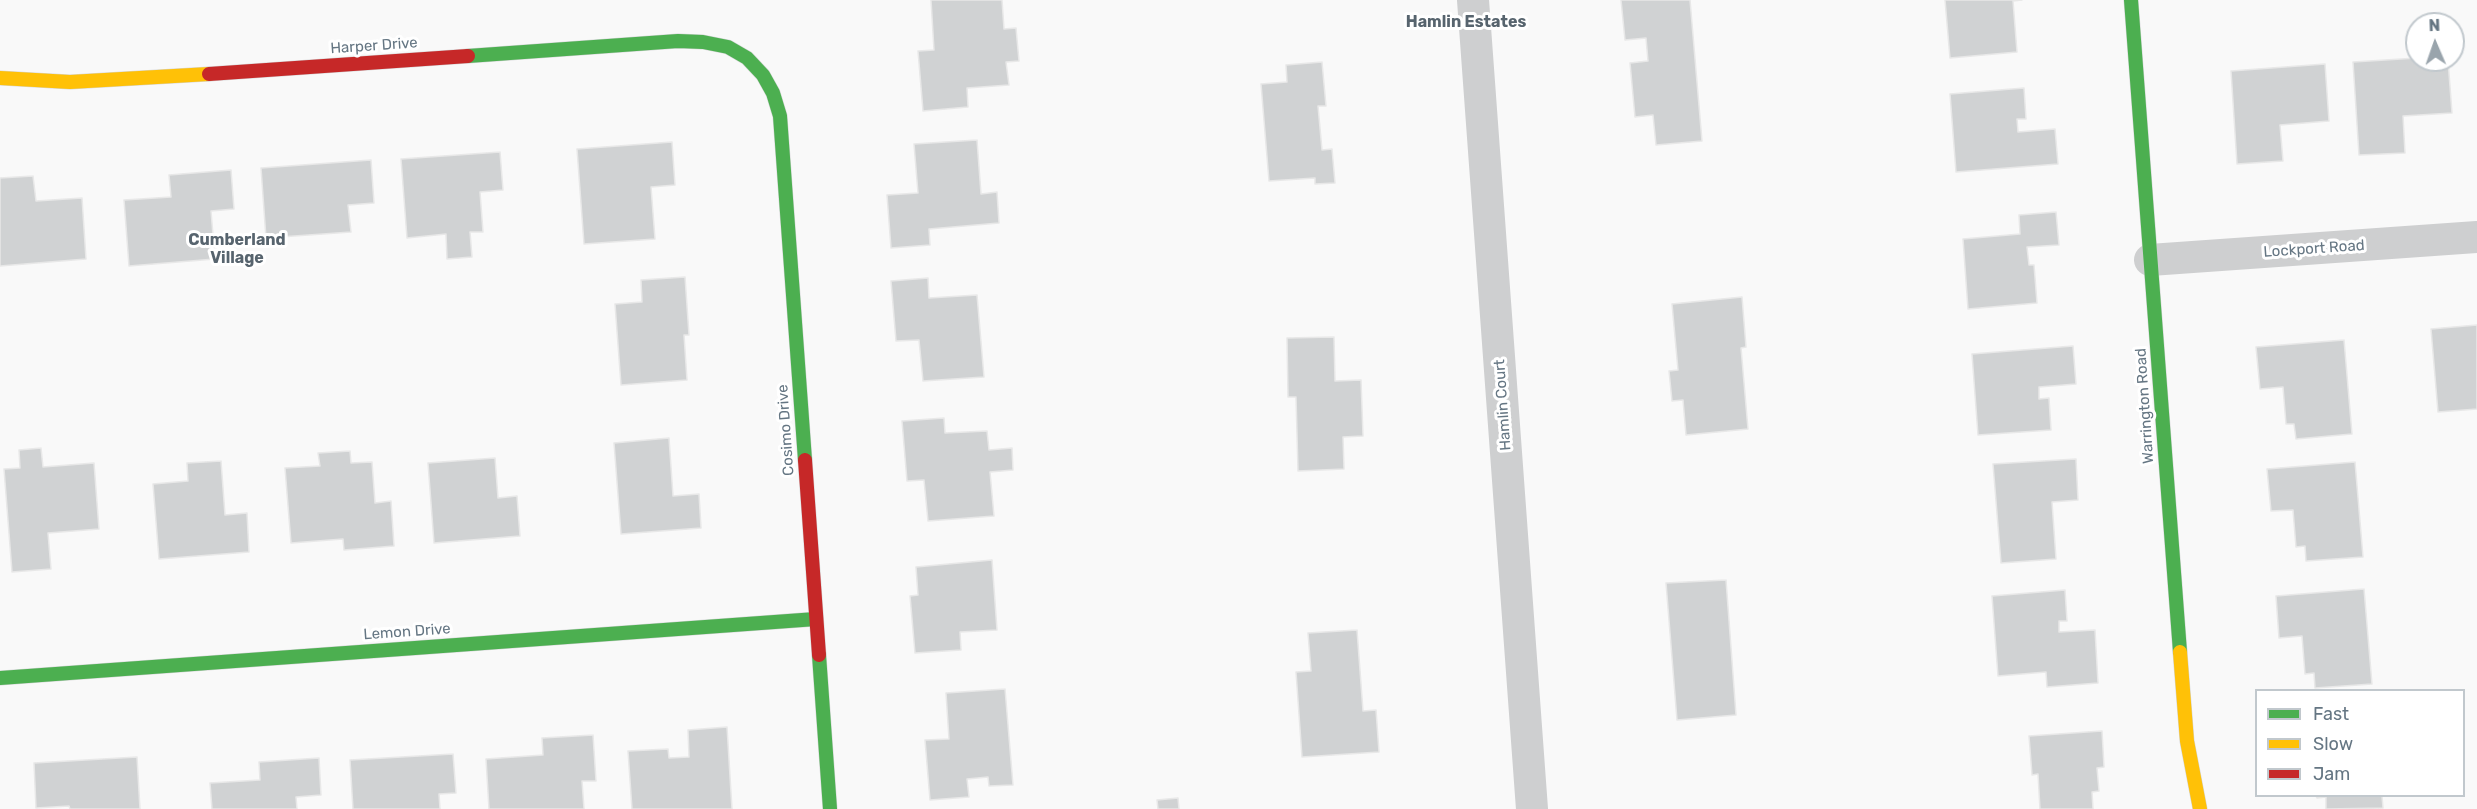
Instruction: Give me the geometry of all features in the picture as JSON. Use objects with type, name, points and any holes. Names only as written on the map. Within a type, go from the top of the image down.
[{"type":"street","name":"Hamlin Court","points":[[1473,0],[1532,809]]},
{"type":"street","name":"Warrington Road","points":[[2131,0],[2187,741],[2200,809]]},
{"type":"street","name":"Harper Drive","points":[[0,78],[70,82],[110,81],[678,41],[703,42],[728,47],[747,58]]},
{"type":"street","name":"Cosimo Drive","points":[[747,58],[763,75],[773,93],[780,116],[830,809]]},
{"type":"street","name":"Lockport Road","points":[[2150,260],[2477,237]]},
{"type":"street","name":"Lemon Drive","points":[[0,678],[816,619]]},
{"type":"building","points":[[931,0],[1002,0],[1004,29],[1016,28],[1019,61],[1006,62],[1009,85],[967,88],[968,107],[923,111],[918,51],[934,50]]},
{"type":"building","points":[[1621,0],[1690,0],[1702,141],[1656,145],[1653,115],[1635,117],[1630,63],[1648,61],[1646,38],[1625,40]]},
{"type":"building","points":[[1945,0],[2022,0],[2013,1],[2017,52],[1950,58]]},
{"type":"building","points":[[2405,59],[2405,72],[2449,72],[2452,113],[2403,116],[2405,153],[2359,155],[2353,62]]},
{"type":"building","points":[[1322,62],[1326,106],[1318,106],[1322,150],[1332,149],[1335,183],[1315,184],[1315,178],[1269,181],[1261,84],[1287,82],[1286,65]]},
{"type":"building","points":[[2325,64],[2329,121],[2280,125],[2283,161],[2237,164],[2231,71]]},
{"type":"building","points":[[2024,88],[2026,119],[2017,119],[2018,132],[2055,129],[2058,164],[1956,172],[1950,94]]},
{"type":"building","points":[[977,140],[981,194],[997,192],[999,223],[929,229],[930,245],[891,248],[887,195],[918,193],[914,144]]},
{"type":"building","points":[[672,142],[675,185],[651,187],[655,239],[584,244],[577,149]]},
{"type":"building","points":[[500,152],[503,190],[480,192],[483,232],[470,232],[472,257],[447,259],[446,234],[407,238],[401,159]]},
{"type":"building","points":[[371,160],[374,203],[348,205],[351,232],[266,238],[261,168]]},
{"type":"building","points":[[231,170],[234,209],[211,211],[215,259],[129,266],[124,200],[171,197],[169,175]]},
{"type":"building","points":[[33,176],[36,201],[82,198],[86,259],[0,266],[0,178]]},
{"type":"building","points":[[2056,212],[2059,245],[2027,247],[2029,265],[2034,265],[2037,303],[1968,309],[1963,239],[2020,234],[2019,215]]},
{"type":"building","points":[[685,277],[689,335],[684,335],[687,380],[621,385],[615,304],[642,302],[641,280]]},
{"type":"building","points":[[928,278],[929,298],[977,295],[984,377],[923,381],[919,340],[896,341],[891,281]]},
{"type":"building","points":[[1742,297],[1746,347],[1741,348],[1748,429],[1686,435],[1683,400],[1672,401],[1669,371],[1678,370],[1672,304]]},
{"type":"building","points":[[2477,325],[2477,409],[2438,412],[2431,329]]},
{"type":"building","points":[[1334,337],[1335,381],[1361,380],[1363,436],[1343,437],[1344,469],[1298,471],[1296,397],[1288,397],[1287,338]]},
{"type":"building","points":[[2344,340],[2352,434],[2296,439],[2294,424],[2286,424],[2283,387],[2260,389],[2256,347]]},
{"type":"building","points":[[2073,346],[2076,384],[2039,387],[2039,399],[2049,398],[2051,430],[1978,435],[1972,354]]},
{"type":"building","points":[[944,418],[945,433],[987,431],[989,450],[1012,448],[1013,470],[990,472],[994,516],[928,521],[924,480],[907,481],[902,421]]},
{"type":"building","points":[[669,438],[673,496],[699,494],[701,528],[621,534],[614,443]]},
{"type":"building","points":[[41,448],[43,467],[94,463],[99,529],[48,533],[51,569],[12,572],[4,469],[20,468],[19,450]]},
{"type":"building","points":[[350,451],[351,463],[372,462],[375,503],[391,501],[394,546],[344,550],[343,539],[291,543],[285,468],[320,466],[318,453]]},
{"type":"building","points":[[495,458],[498,498],[517,496],[520,536],[434,543],[428,463]]},
{"type":"building","points":[[2076,459],[2078,500],[2052,502],[2056,559],[2001,563],[1993,464]]},
{"type":"building","points":[[221,461],[225,515],[247,513],[249,552],[159,559],[153,484],[188,481],[187,463]]},
{"type":"building","points":[[2355,462],[2363,557],[2306,561],[2305,546],[2296,547],[2293,510],[2271,511],[2267,469]]},
{"type":"building","points":[[992,560],[997,630],[960,632],[961,650],[915,653],[910,596],[918,595],[916,567]]},
{"type":"building","points":[[1726,580],[1736,715],[1677,720],[1666,583]]},
{"type":"building","points":[[2364,589],[2372,684],[2315,688],[2314,673],[2305,674],[2302,636],[2279,638],[2276,596]]},
{"type":"building","points":[[2065,590],[2067,621],[2059,621],[2059,632],[2095,630],[2098,683],[2047,687],[2046,672],[1998,676],[1992,596]]},
{"type":"building","points":[[1357,630],[1363,711],[1376,710],[1379,752],[1302,757],[1296,672],[1311,671],[1308,633]]},
{"type":"building","points":[[1005,689],[1013,785],[989,786],[988,777],[967,779],[969,797],[930,800],[925,740],[949,739],[946,693]]},
{"type":"building","points":[[727,727],[732,809],[632,809],[628,751],[668,749],[669,758],[689,757],[688,730]]},
{"type":"building","points":[[2102,731],[2104,767],[2097,768],[2099,791],[2092,792],[2093,809],[2040,809],[2038,774],[2032,775],[2029,736]]},
{"type":"building","points":[[593,735],[596,781],[582,781],[584,809],[489,809],[486,759],[543,755],[542,738]]},
{"type":"building","points":[[453,754],[456,793],[439,794],[440,809],[353,809],[350,760]]},
{"type":"building","points":[[137,757],[140,809],[70,809],[69,806],[36,808],[34,763]]},
{"type":"building","points":[[319,758],[321,795],[296,797],[297,809],[212,809],[210,783],[260,780],[259,762]]},
{"type":"building","points":[[2326,797],[2382,797],[2383,808],[2326,809]]},
{"type":"building","points":[[1178,798],[1179,809],[1158,809],[1157,800]]},
{"type":"traffic: fast","points":[[2131,0],[2180,652]]},
{"type":"traffic: fast","points":[[468,56],[678,41],[703,42],[728,47],[747,58],[763,75],[773,93],[780,116],[805,460]]},
{"type":"traffic: fast","points":[[0,678],[816,619]]},
{"type":"traffic: fast","points":[[819,655],[830,809]]},
{"type":"traffic: slow","points":[[0,78],[70,82],[209,74]]},
{"type":"traffic: slow","points":[[2180,652],[2187,741],[2200,809]]},
{"type":"traffic: jam","points":[[209,74],[468,56]]},
{"type":"traffic: jam","points":[[805,460],[819,655]]},
{"type":"district","name":"Hamlin Estates","points":[[1466,22]]},
{"type":"district","name":"Cumberland Village","points":[[237,249]]}]
